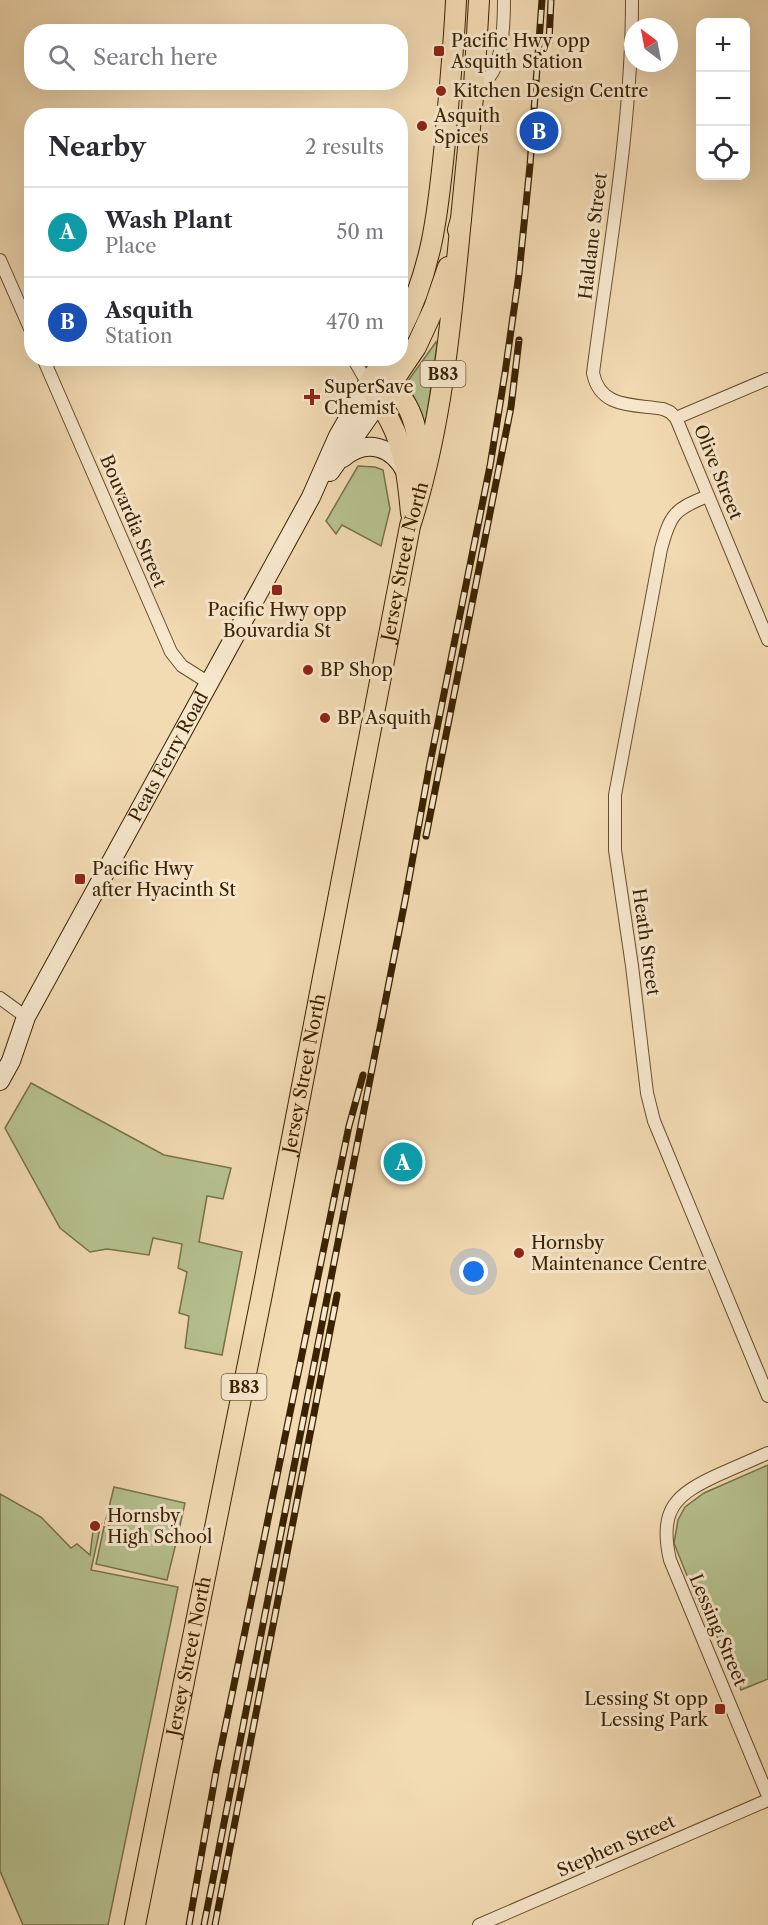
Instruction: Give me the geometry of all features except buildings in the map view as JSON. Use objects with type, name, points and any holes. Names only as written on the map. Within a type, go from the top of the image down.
[{"type":"main road","points":[[408,314],[420,288],[438,217],[456,0]]},
{"type":"main road","name":"B83","points":[[408,351],[416,347],[434,308],[461,219],[474,87],[479,0]]},
{"type":"main road","points":[[450,86],[474,87]]},
{"type":"main road","name":"Jersey Street North","points":[[135,1925],[262,1294],[410,526],[421,492],[436,427],[461,219]]},
{"type":"main road","name":"B83","points":[[371,371],[379,402],[397,437],[407,474],[410,526]]},
{"type":"main road","name":"B83","points":[[371,371],[399,391],[405,400],[413,420],[420,457],[421,492]]},
{"type":"main road","name":"Peats Ferry Road","points":[[0,1081],[11,1061],[26,1017],[311,497],[338,436],[371,371]]},
{"type":"main road","name":"Peats Ferry Road","points":[[311,497],[379,402]]},
{"type":"main road","points":[[332,470],[353,451],[376,446],[390,453],[402,464],[407,474]]},
{"type":"main road","name":"Peats Ferry Road","points":[[0,1047],[26,1017]]},
{"type":"street","points":[[474,87],[487,80],[494,70],[503,29],[504,0]]},
{"type":"street","name":"Haldane Street","points":[[632,0],[621,161],[593,373],[598,388],[612,401],[663,409],[676,418]]},
{"type":"street","points":[[0,260],[24,315]]},
{"type":"street","name":"Bouvardia Street","points":[[46,366],[171,652],[182,666],[209,683]]},
{"type":"street","points":[[676,418],[768,379]]},
{"type":"street","name":"Olive Street","points":[[676,418],[768,640]]},
{"type":"street","name":"Heath Street","points":[[708,496],[689,503],[673,516],[661,549],[615,795],[615,850],[647,1093],[654,1121],[768,1396]]},
{"type":"street","points":[[0,998],[26,1017]]},
{"type":"street","name":"Lessing Street","points":[[768,1453],[686,1491],[672,1509],[665,1541],[670,1560],[768,1796]]},
{"type":"street","name":"Stephen Street","points":[[479,1925],[768,1800]]},
{"type":"green space","points":[[436,342],[437,345],[425,428],[408,381]]},
{"type":"green space","points":[[358,466],[383,470],[390,509],[381,546],[342,525],[336,534],[326,521]]},
{"type":"green space","points":[[31,1083],[164,1155],[231,1168],[223,1199],[207,1196],[199,1242],[242,1252],[222,1355],[185,1348],[189,1316],[179,1313],[187,1272],[178,1268],[182,1244],[153,1238],[149,1255],[107,1249],[90,1252],[60,1228],[5,1128]]},
{"type":"green space","points":[[768,1465],[768,1679],[741,1690],[718,1638],[705,1621],[674,1543],[678,1520],[685,1507],[704,1493]]},
{"type":"green space","points":[[114,1487],[185,1503],[177,1539],[173,1539],[172,1542],[176,1543],[167,1580],[96,1564],[104,1527],[108,1528],[109,1524],[105,1523]]},
{"type":"green space","points":[[0,1494],[41,1517],[71,1548],[77,1544],[90,1555],[94,1523],[101,1524],[91,1570],[178,1587],[108,1925],[23,1925],[0,1871]]},
{"type":"railway","points":[[204,1925],[490,466],[519,274],[530,165],[542,0]]},
{"type":"railway","points":[[549,42],[551,0]]},
{"type":"railway","points":[[426,836],[511,407],[519,340]]},
{"type":"railway","points":[[189,1925],[216,1772],[349,1126],[363,1075]]},
{"type":"railway","points":[[215,1925],[337,1295]]},
{"type":"place","name":"Pacific Hwy opp Asquith Station","points":[[439,51]]},
{"type":"place","name":"Kitchen Design Centre","points":[[441,91]]},
{"type":"place","name":"Asquith Spices","points":[[422,126]]},
{"type":"place","name":"Asquith","points":[[539,131]]},
{"type":"place","name":"SuperSave Chemist","points":[[312,397]]},
{"type":"place","name":"Pacific Hwy opp Bouvardia St","points":[[277,590]]},
{"type":"place","name":"BP Shop","points":[[308,670]]},
{"type":"place","name":"BP Asquith","points":[[325,718]]},
{"type":"place","name":"Pacific Hwy after Hyacinth St","points":[[80,879]]},
{"type":"place","name":"Wash Plant","points":[[403,1162]]},
{"type":"place","name":"Hornsby Maintenance Centre","points":[[519,1253]]},
{"type":"place","name":"Hornsby High School","points":[[95,1526]]},
{"type":"place","name":"Lessing St opp Lessing Park","points":[[720,1709]]}]
